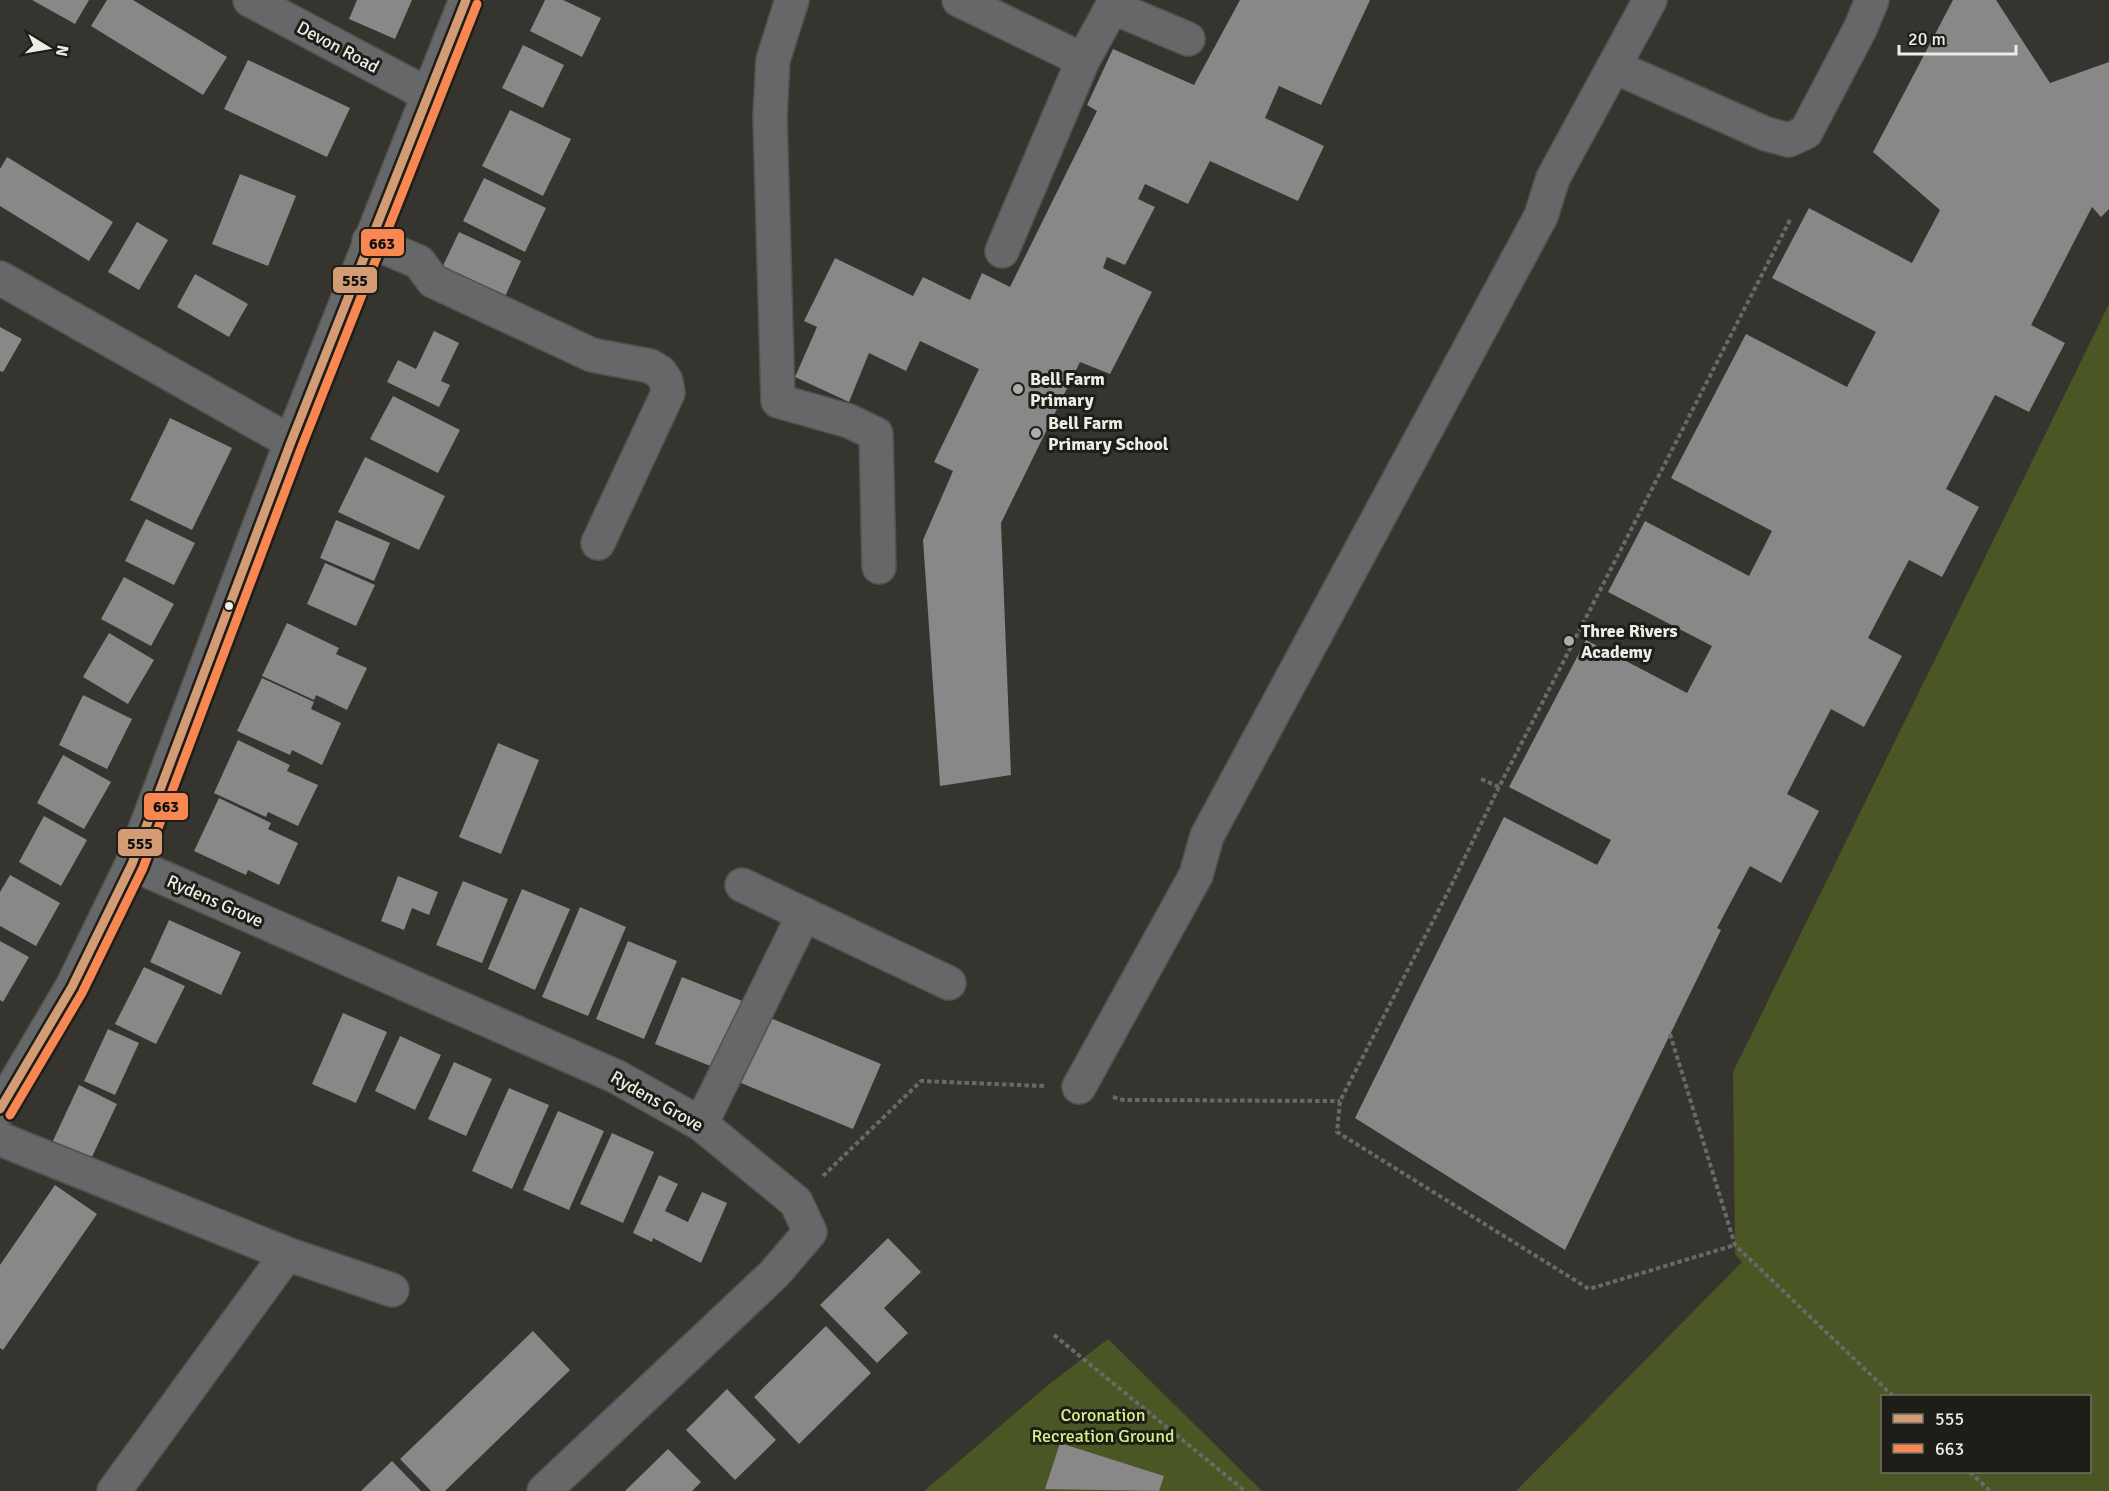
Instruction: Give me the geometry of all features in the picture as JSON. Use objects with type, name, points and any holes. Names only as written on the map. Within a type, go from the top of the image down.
[{"type":"street","name":"Devon Road","points":[[250,0],[427,94]]},
{"type":"street","points":[[0,1109],[72,987],[132,864],[291,441],[466,0]]},
{"type":"street","points":[[792,0],[773,60],[770,117],[778,401],[849,421],[876,434],[879,567]]},
{"type":"street","points":[[960,0],[1083,60]]},
{"type":"street","points":[[1079,1087],[1196,875],[1212,825],[1541,216],[1552,178],[1650,0]]},
{"type":"street","points":[[1615,67],[1766,134],[1789,140],[1806,132],[1861,27],[1872,0]]},
{"type":"street","points":[[1002,251],[1083,60],[1113,7],[1188,39]]},
{"type":"street","points":[[369,242],[419,262],[433,281],[592,356],[633,361],[660,372],[666,381],[668,393],[598,543]]},
{"type":"street","points":[[0,278],[291,441]]},
{"type":"street","name":"Rydens Grove","points":[[132,864],[615,1076],[701,1124],[796,1202],[810,1232],[774,1274],[544,1491]]},
{"type":"street","points":[[742,885],[949,983]]},
{"type":"street","points":[[701,1124],[804,914]]},
{"type":"street","points":[[0,1139],[286,1254],[392,1290]]},
{"type":"street","points":[[114,1491],[286,1254]]},
{"type":"path","points":[[1735,1245],[1589,1289],[1337,1132],[1340,1101],[1791,218]]},
{"type":"path","points":[[1481,779],[1499,787]]},
{"type":"path","points":[[1670,1034],[1735,1245],[1892,1395]]},
{"type":"path","points":[[796,1202],[921,1082],[1079,1087],[1123,1100],[1340,1101]]},
{"type":"path","points":[[1054,1335],[1245,1491]]},
{"type":"path","points":[[1971,1473],[1990,1491]]},
{"type":"green space","points":[[2109,304],[2109,1491],[1516,1491],[1742,1262],[1735,1254],[1733,1072]]},
{"type":"green space","name":"Coronation Recreation Ground","points":[[1108,1339],[1262,1491],[924,1491],[1048,1385]]},
{"type":"building","points":[[32,0],[89,0],[75,24]]},
{"type":"building","points":[[107,0],[133,0],[227,57],[203,95],[91,26]]},
{"type":"building","points":[[357,0],[412,0],[395,39],[349,19]]},
{"type":"building","points":[[545,0],[563,0],[601,18],[582,57],[530,31]]},
{"type":"building","name":"Bell Farm Primary","points":[[1240,0],[1370,0],[1321,105],[1279,86],[1265,118],[1324,146],[1298,201],[1210,161],[1188,204],[1145,184],[1138,199],[1155,207],[1125,265],[1107,257],[1103,268],[1152,292],[1110,374],[1080,362],[1001,523],[1011,775],[940,786],[923,540],[953,471],[934,462],[979,369],[920,341],[906,371],[869,353],[849,402],[795,377],[817,327],[804,321],[835,258],[913,296],[923,277],[970,300],[982,273],[1010,287],[1097,111],[1087,105],[1113,49],[1194,85]]},
{"type":"building","points":[[1953,0],[1996,0],[2050,83],[2109,62],[2109,209],[2101,217],[2092,207],[2031,325],[2065,343],[2029,412],[1995,395],[1946,489],[1979,507],[1942,577],[1909,560],[1868,638],[1902,656],[1864,727],[1831,709],[1787,794],[1819,811],[1781,883],[1750,866],[1717,928],[1721,930],[1565,1250],[1355,1118],[1504,817],[1597,865],[1611,840],[1509,787],[1586,640],[1687,693],[1712,646],[1608,592],[1645,521],[1749,576],[1772,531],[1671,478],[1746,334],[1847,387],[1876,332],[1772,278],[1809,208],[1912,263],[1940,210],[1873,152]]},
{"type":"building","points":[[523,45],[564,65],[543,108],[502,88]]},
{"type":"building","points":[[248,60],[350,108],[327,157],[224,109]]},
{"type":"building","points":[[510,110],[571,139],[543,196],[482,166]]},
{"type":"building","points":[[7,157],[113,222],[89,261],[0,206],[0,169]]},
{"type":"building","points":[[240,174],[296,196],[268,266],[212,244]]},
{"type":"building","points":[[484,178],[546,208],[525,252],[463,221]]},
{"type":"building","points":[[137,222],[168,240],[139,290],[108,272]]},
{"type":"building","points":[[459,232],[521,261],[503,301],[440,272]]},
{"type":"building","points":[[195,274],[248,304],[229,337],[177,307]]},
{"type":"building","points":[[0,327],[22,339],[3,372],[0,371]]},
{"type":"building","points":[[434,331],[459,343],[441,381],[450,385],[439,407],[387,382],[398,360],[416,369]]},
{"type":"building","points":[[393,396],[460,430],[438,473],[370,439]]},
{"type":"building","points":[[170,418],[232,448],[192,530],[130,500]]},
{"type":"building","points":[[365,457],[445,496],[419,550],[338,512]]},
{"type":"building","points":[[146,519],[195,543],[174,585],[125,561]]},
{"type":"building","points":[[336,520],[390,543],[374,581],[320,558]]},
{"type":"building","points":[[325,563],[375,585],[356,626],[307,604]]},
{"type":"building","points":[[124,577],[174,604],[151,646],[101,619]]},
{"type":"building","points":[[287,623],[339,648],[336,654],[367,668],[347,710],[316,695],[314,700],[262,676]]},
{"type":"building","points":[[109,633],[154,660],[128,704],[83,677]]},
{"type":"building","points":[[262,678],[314,702],[311,709],[341,723],[322,765],[292,750],[290,755],[237,731]]},
{"type":"building","points":[[83,695],[132,719],[107,769],[59,745]]},
{"type":"building","points":[[238,740],[290,765],[287,771],[318,785],[298,826],[268,812],[266,817],[214,793]]},
{"type":"building","points":[[498,743],[539,760],[501,854],[459,837]]},
{"type":"building","points":[[63,755],[111,782],[84,829],[37,803]]},
{"type":"building","points":[[219,798],[271,823],[268,829],[298,843],[279,885],[248,870],[246,875],[194,851]]},
{"type":"building","points":[[44,816],[87,840],[61,886],[19,862]]},
{"type":"building","points":[[10,875],[60,903],[36,946],[0,926],[0,892]]},
{"type":"building","points":[[398,876],[438,892],[429,915],[412,908],[404,930],[381,921]]},
{"type":"building","points":[[463,881],[508,899],[482,963],[436,945]]},
{"type":"building","points":[[522,889],[570,909],[535,990],[488,969]]},
{"type":"building","points":[[580,907],[626,927],[588,1016],[542,997]]},
{"type":"building","points":[[169,920],[241,952],[221,995],[150,962]]},
{"type":"building","points":[[0,941],[29,957],[3,1002],[0,1000]]},
{"type":"building","points":[[628,941],[677,961],[644,1039],[596,1019]]},
{"type":"building","points":[[144,967],[185,986],[156,1044],[115,1024]]},
{"type":"building","points":[[682,977],[745,1002],[718,1069],[655,1044]]},
{"type":"building","points":[[343,1013],[387,1032],[356,1103],[312,1084]]},
{"type":"building","points":[[768,1017],[881,1064],[853,1129],[741,1083]]},
{"type":"building","points":[[108,1029],[139,1043],[115,1095],[84,1081]]},
{"type":"building","points":[[400,1036],[441,1055],[415,1110],[375,1091]]},
{"type":"building","points":[[454,1062],[492,1079],[466,1136],[428,1119]]},
{"type":"building","points":[[79,1085],[117,1104],[89,1163],[51,1145]]},
{"type":"building","points":[[509,1088],[549,1105],[512,1189],[472,1171]]},
{"type":"building","points":[[558,1111],[604,1131],[569,1210],[523,1190]]},
{"type":"building","points":[[612,1133],[654,1152],[623,1223],[580,1204]]},
{"type":"building","points":[[659,1175],[678,1184],[665,1211],[688,1222],[702,1192],[727,1203],[701,1263],[653,1238],[652,1242],[633,1233]]},
{"type":"building","points":[[55,1185],[97,1214],[3,1350],[0,1348],[0,1265]]},
{"type":"building","points":[[888,1238],[921,1272],[884,1308],[908,1333],[877,1363],[820,1305]]},
{"type":"building","points":[[826,1326],[871,1373],[799,1444],[754,1397]]},
{"type":"building","points":[[533,1331],[570,1370],[445,1491],[431,1491],[400,1459]]},
{"type":"building","points":[[727,1389],[776,1440],[735,1480],[686,1430]]},
{"type":"building","points":[[1060,1443],[1164,1476],[1159,1491],[1045,1489]]},
{"type":"building","points":[[668,1449],[701,1482],[692,1491],[625,1491]]},
{"type":"building","points":[[392,1461],[421,1491],[361,1491]]},
{"type":"transit line","name":"555","points":[[0,1109],[72,987],[132,864],[291,442],[466,0]]},
{"type":"transit line","name":"663","points":[[10,1115],[82,993],[143,868],[302,446],[477,4]]},
{"type":"place","name":"Bell Farm Primary","points":[[1018,389]]},
{"type":"place","name":"Bell Farm Primary School","points":[[1036,433]]},
{"type":"place","name":"Three Rivers Academy","points":[[1569,641]]}]
